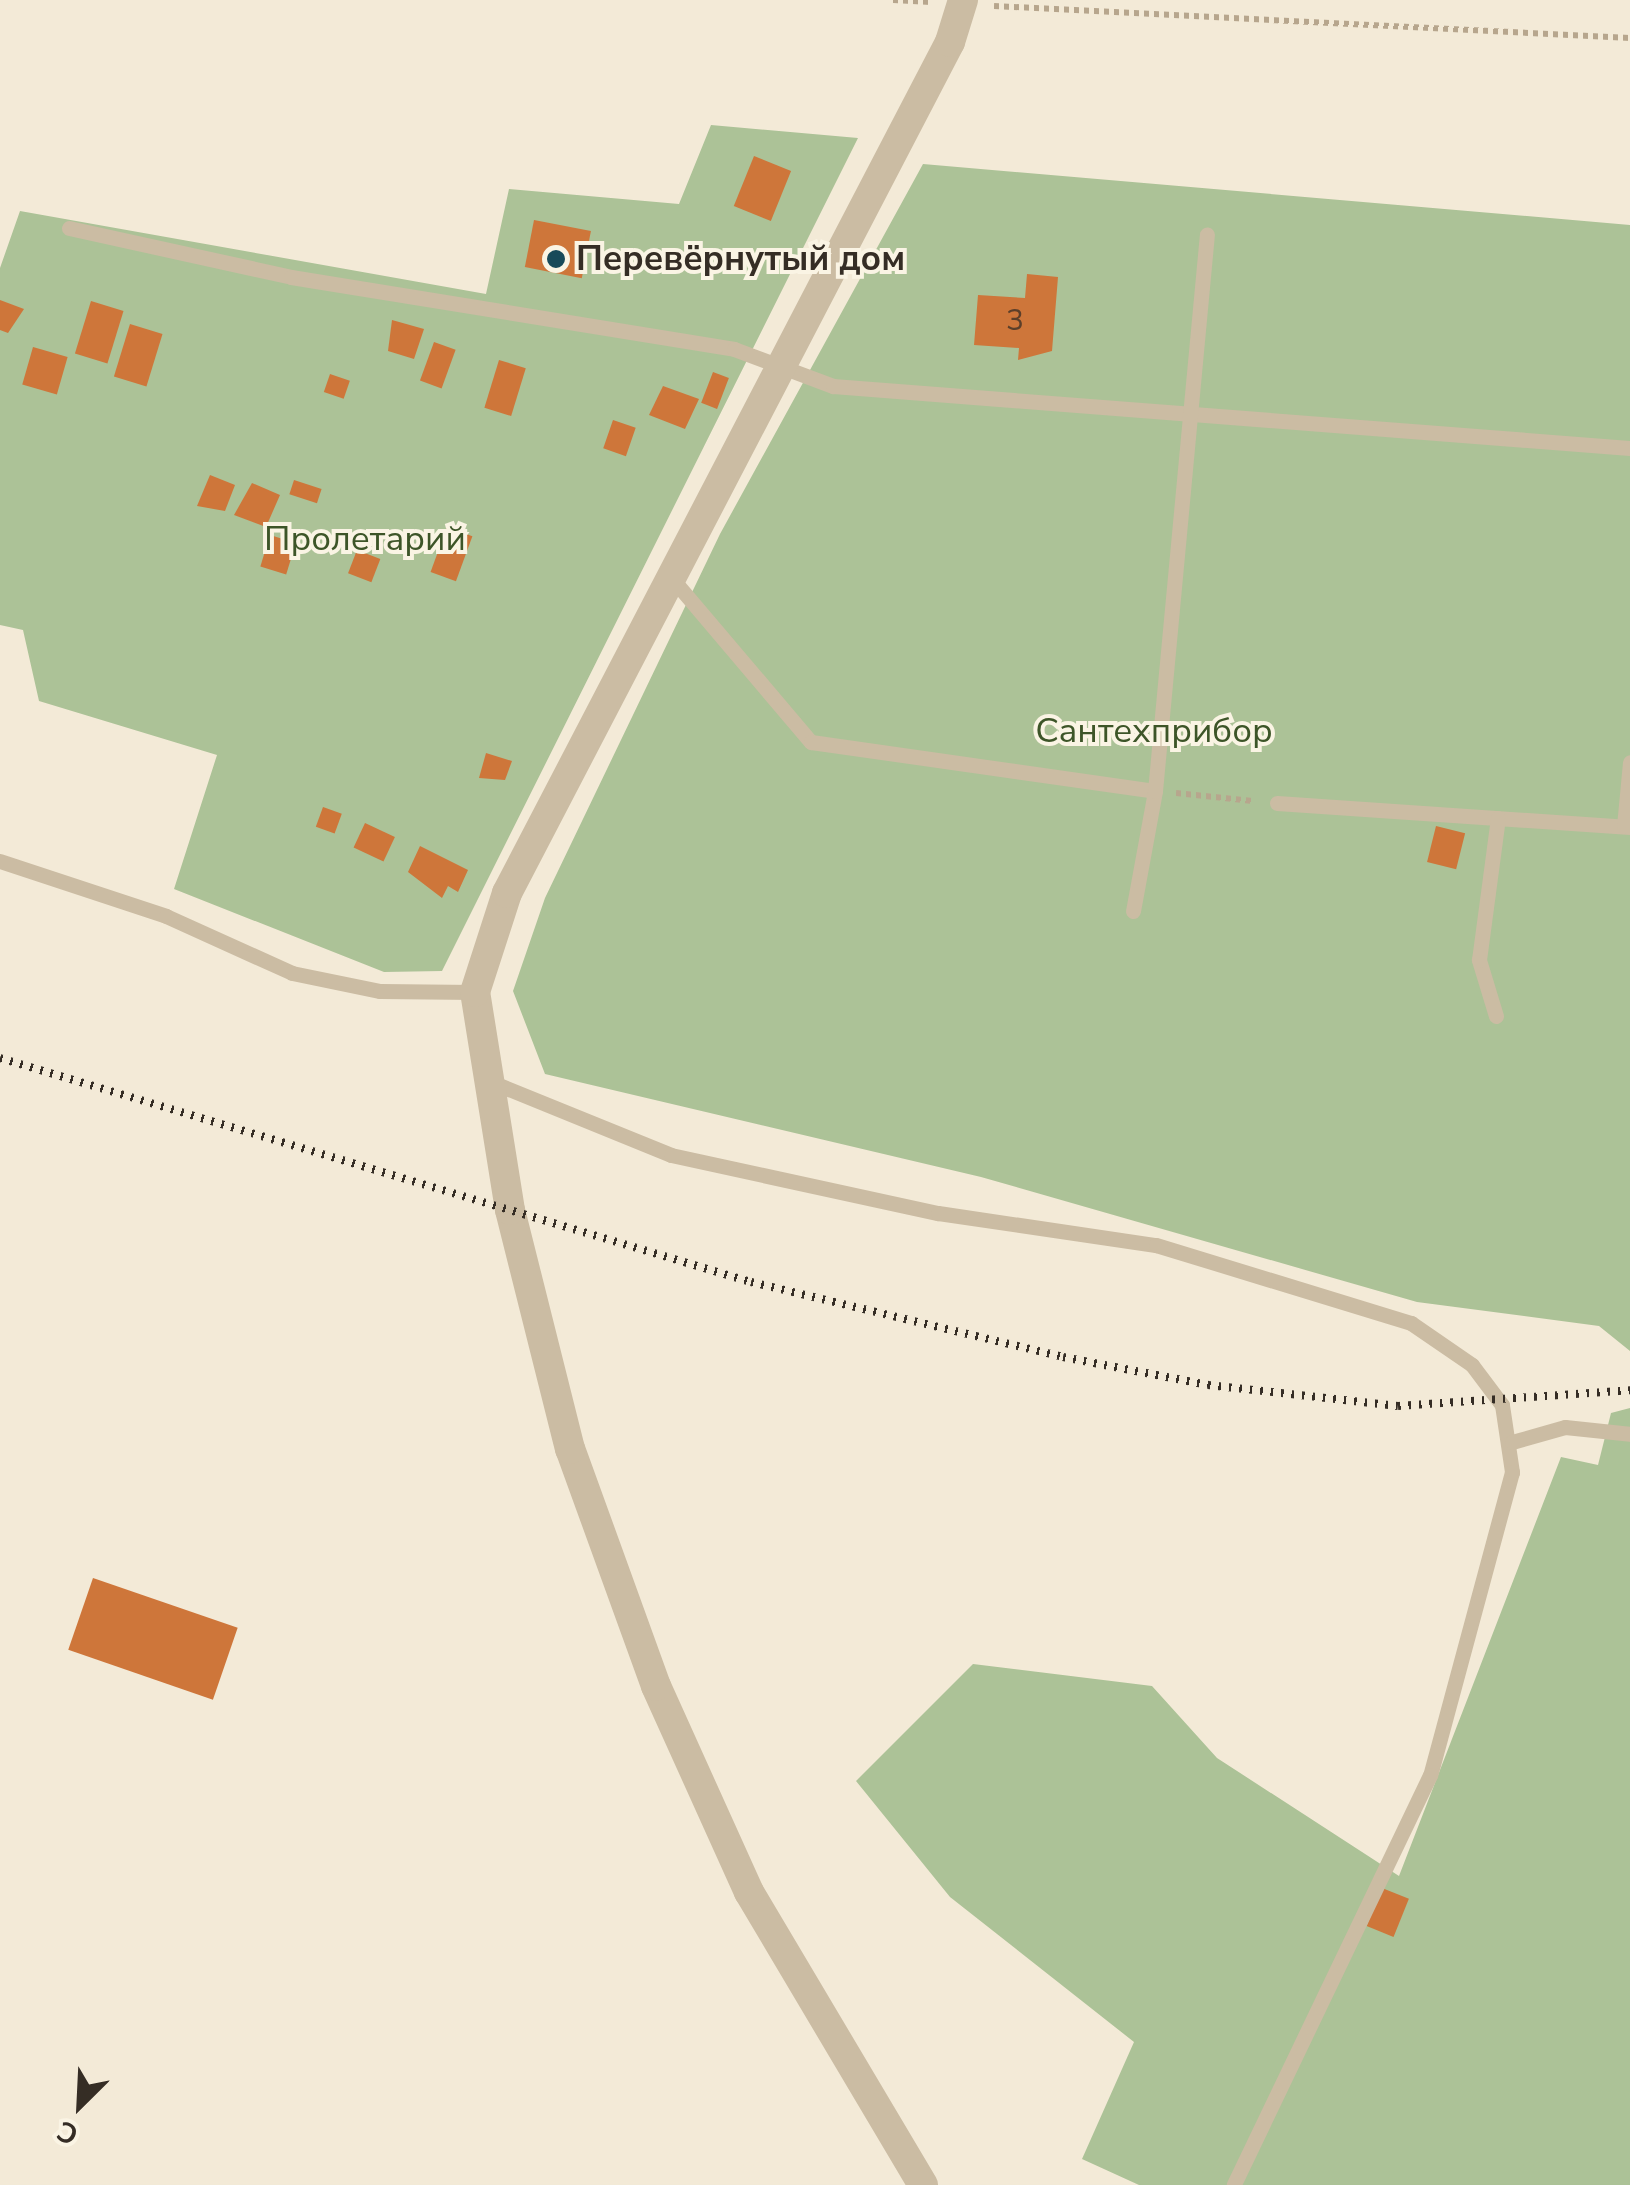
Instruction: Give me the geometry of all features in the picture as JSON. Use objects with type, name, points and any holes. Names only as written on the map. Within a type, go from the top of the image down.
[{"type":"street","points":[[923,2185],[749,1892],[656,1686],[570,1449],[485,1080],[474,992],[507,893],[963,2]]},
{"type":"lane","points":[[69,228],[291,277],[716,345],[833,386],[1630,448]]},
{"type":"lane","points":[[1133,912],[1155,791],[1194,412],[1206,234]]},
{"type":"lane","points":[[670,576],[811,742],[1155,791]]},
{"type":"lane","points":[[1277,803],[1627,826],[1630,762]]},
{"type":"lane","points":[[1496,1016],[1479,960],[1498,818]]},
{"type":"lane","points":[[0,861],[166,916],[292,974],[380,991],[474,992]]},
{"type":"lane","points":[[485,1080],[671,1155],[938,1213],[1156,1245],[1411,1323],[1472,1365],[1502,1404],[1512,1442],[1496,1551],[1430,1775],[1234,2185]]},
{"type":"lane","points":[[1512,1442],[1565,1427],[1630,1434]]},
{"type":"path","points":[[893,0],[1630,38]]},
{"type":"path","points":[[1155,791],[1277,803]]},
{"type":"green space","name":"Пролетарий","points":[[711,125],[858,138],[442,971],[384,972],[174,889],[217,755],[39,701],[23,630],[0,625],[0,268],[20,211],[486,294],[509,189],[679,204]]},
{"type":"green space","name":"Сантехприбор","points":[[923,164],[1630,225],[1630,1351],[1599,1326],[1417,1302],[981,1177],[545,1074],[513,991],[545,898],[720,534]]},
{"type":"green space","points":[[1630,1408],[1630,2185],[1139,2185],[1082,2159],[1134,2042],[950,1897],[856,1781],[973,1664],[1152,1686],[1217,1758],[1399,1876],[1561,1457],[1598,1465],[1611,1413]]},
{"type":"building","points":[[754,156],[791,171],[771,221],[734,206]]},
{"type":"building","points":[[534,220],[591,231],[582,278],[525,267]]},
{"type":"building","points":[[1027,274],[1058,277],[1052,351],[1018,360],[1019,348],[974,345],[978,295],[1025,298]]},
{"type":"building","points":[[0,300],[24,309],[8,333],[0,330]]},
{"type":"building","points":[[91,301],[124,311],[107,364],[75,354]]},
{"type":"building","points":[[392,320],[424,329],[414,359],[388,351]]},
{"type":"building","points":[[130,324],[163,334],[146,387],[114,377]]},
{"type":"building","points":[[434,342],[456,350],[442,388],[420,381]]},
{"type":"building","points":[[33,347],[68,357],[57,394],[22,384]]},
{"type":"building","points":[[499,360],[526,368],[511,416],[484,408]]},
{"type":"building","points":[[713,372],[729,378],[717,409],[701,403]]},
{"type":"building","points":[[330,374],[350,381],[344,399],[324,392]]},
{"type":"building","points":[[663,386],[699,399],[685,429],[649,415]]},
{"type":"building","points":[[613,420],[636,428],[626,456],[603,448]]},
{"type":"building","points":[[210,475],[235,485],[225,511],[197,506]]},
{"type":"building","points":[[294,480],[322,489],[317,503],[289,494]]},
{"type":"building","points":[[252,483],[280,495],[266,527],[234,515]]},
{"type":"building","points":[[447,527],[472,536],[456,581],[431,572]]},
{"type":"building","points":[[270,535],[296,543],[286,574],[260,567]]},
{"type":"building","points":[[357,550],[380,559],[371,582],[348,573]]},
{"type":"building","points":[[486,753],[512,761],[505,780],[479,778]]},
{"type":"building","points":[[323,807],[342,814],[335,834],[316,827]]},
{"type":"building","points":[[365,823],[395,837],[383,861],[354,847]]},
{"type":"building","points":[[1436,826],[1465,833],[1456,869],[1427,862]]},
{"type":"building","points":[[420,846],[468,870],[458,892],[448,886],[442,898],[408,872]]},
{"type":"building","points":[[93,1578],[238,1628],[213,1700],[68,1650]]},
{"type":"building","points":[[1382,1888],[1409,1899],[1394,1937],[1367,1926]]},
{"type":"railway","points":[[0,1058],[751,1282],[1063,1357],[1208,1385],[1398,1406],[1630,1390]]},
{"type":"place","name":"Перевёрнутый дом","points":[[556,259]]}]
